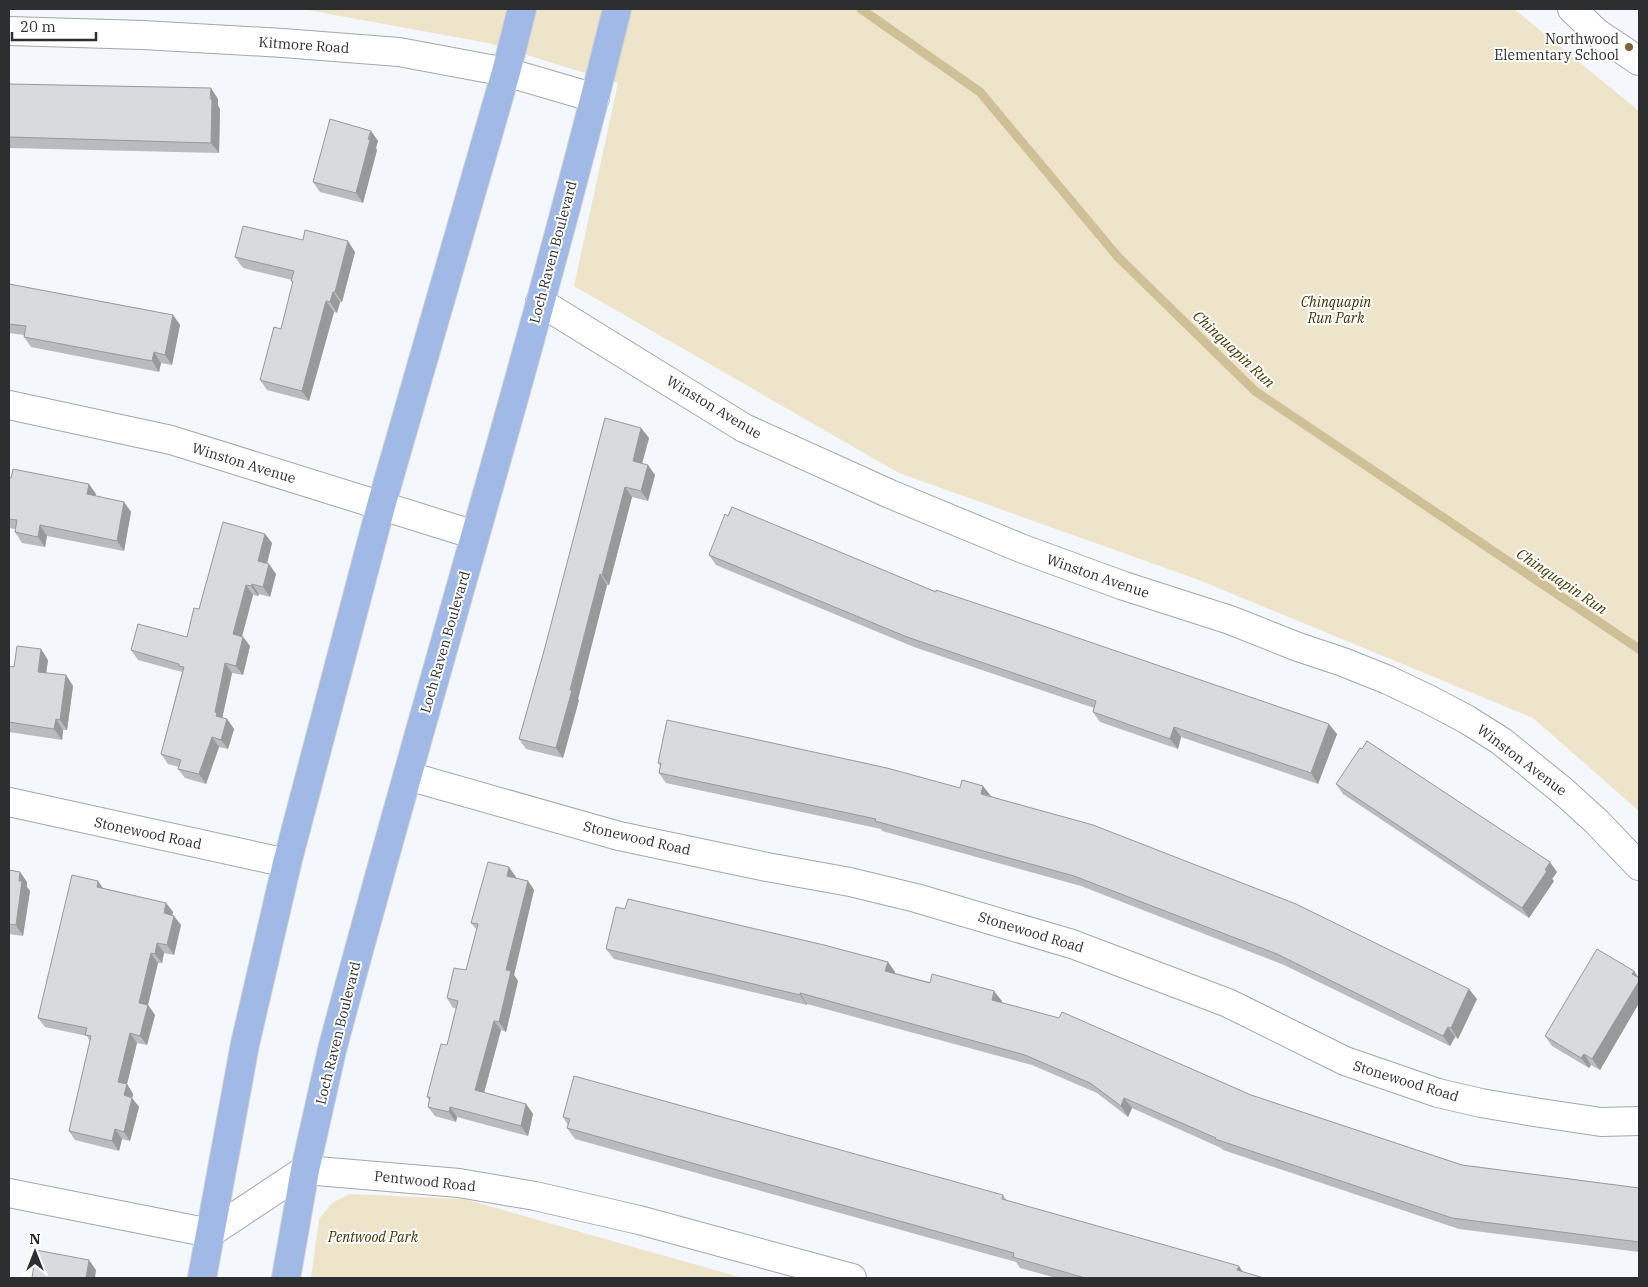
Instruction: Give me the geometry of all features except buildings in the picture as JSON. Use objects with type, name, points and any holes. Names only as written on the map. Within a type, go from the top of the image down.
[{"type":"main road","points":[[202,1278],[245,1044],[287,863],[382,506],[506,72],[522,9]]},
{"type":"main road","name":"Loch Raven Boulevard","points":[[286,1278],[306,1170],[332,1050],[540,302],[615,18]]},
{"type":"street","points":[[1572,9],[1597,33],[1639,61]]},
{"type":"street","name":"Kitmore Road","points":[[9,31],[283,42],[399,52],[506,72],[595,98]]},
{"type":"street","name":"Winston Avenue","points":[[540,302],[744,428],[890,494],[1023,549],[1124,586],[1230,620],[1388,680],[1428,699],[1466,719],[1501,742],[1564,792],[1597,822],[1639,866]]},
{"type":"street","name":"Winston Avenue","points":[[9,405],[171,440],[475,535]]},
{"type":"street","name":"Stonewood Road","points":[[408,776],[619,836],[859,884],[916,898],[1065,942],[1228,1003],[1345,1061],[1438,1093],[1481,1103],[1601,1122],[1639,1121]]},
{"type":"street","name":"Stonewood Road","points":[[9,802],[287,863]]},
{"type":"street","points":[[9,1193],[210,1233],[306,1170]]},
{"type":"street","name":"Pentwood Road","points":[[306,1170],[459,1182],[535,1196],[639,1220],[852,1278]]},
{"type":"green space","name":"Chinquapin Run Park","points":[[302,9],[1514,9],[1639,111],[1639,811],[1533,718],[1199,580],[899,473],[574,286],[618,83],[488,43]]},
{"type":"green space","name":"Pentwood Park","points":[[349,1194],[464,1199],[743,1278],[311,1278],[319,1219],[332,1203]]},
{"type":"waterway","name":"Chinquapin Run","points":[[861,9],[980,92],[1118,257],[1255,391],[1639,649]]},
{"type":"place","name":"Northwood Elementary School","points":[[1629,47]]}]
